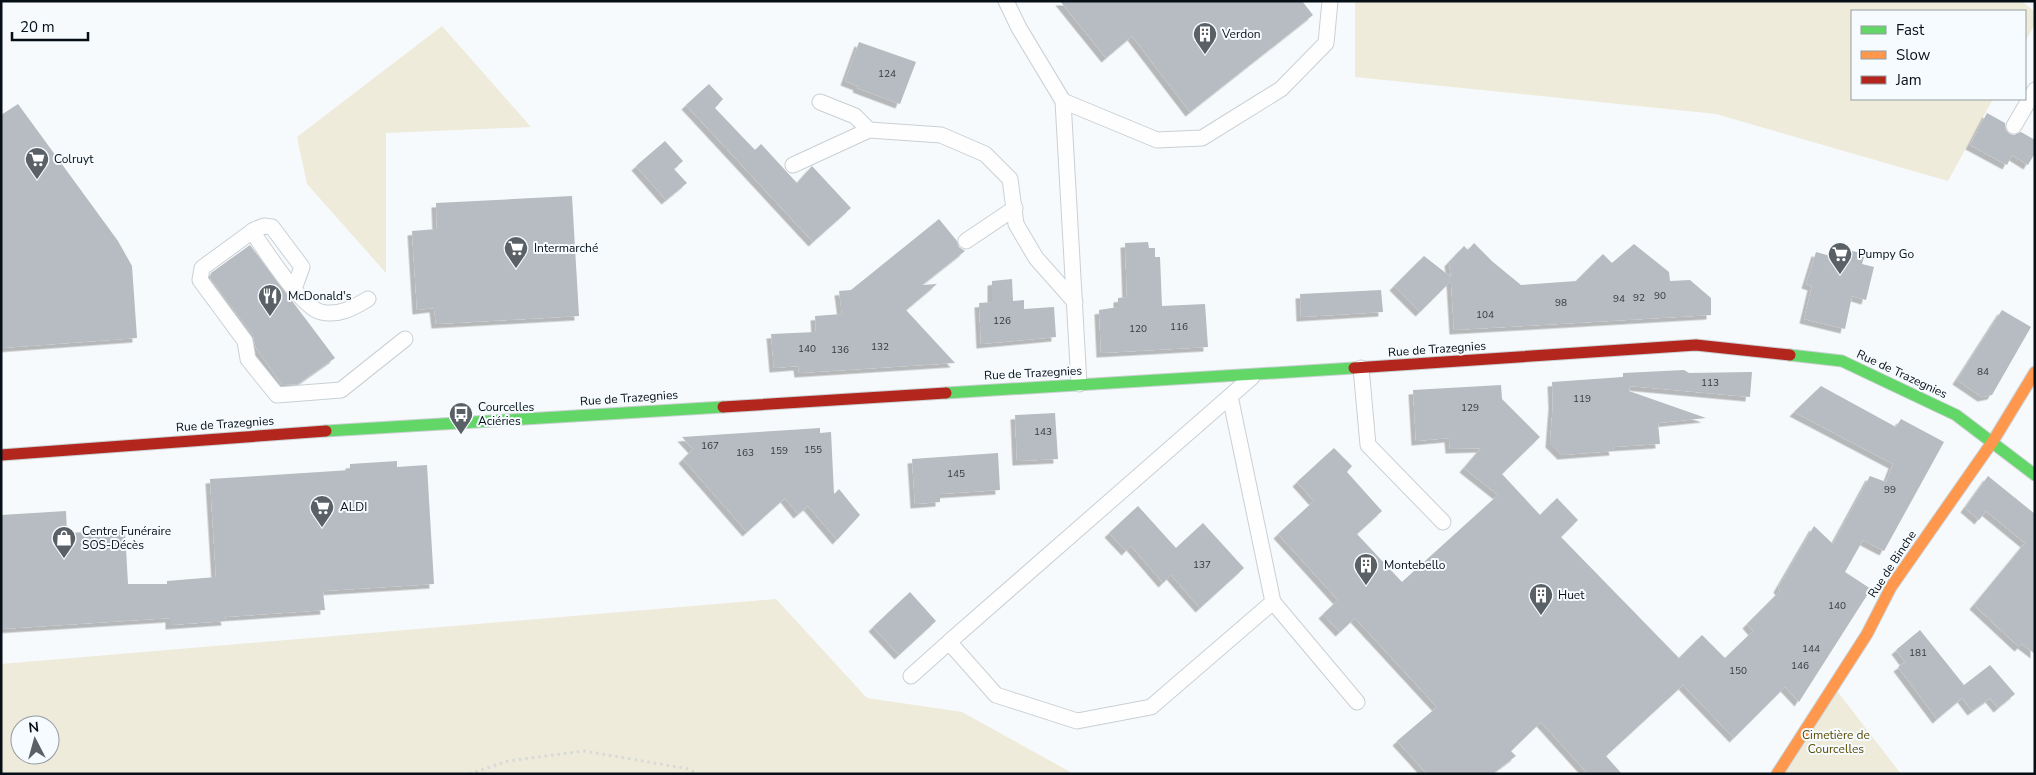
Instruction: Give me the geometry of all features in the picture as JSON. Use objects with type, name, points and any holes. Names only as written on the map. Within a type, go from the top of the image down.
[{"type":"main road","name":"Rue de Trazegnies","points":[[1,454],[285,433],[1362,368],[1696,345],[1842,362],[1956,415],[2035,475]]},
{"type":"main road","name":"Rue de Binche","points":[[1777,774],[1867,634],[1891,587],[1992,441],[2035,372]]},
{"type":"lane","points":[[1006,1],[1019,28],[1063,101],[1079,384]]},
{"type":"lane","points":[[1063,101],[1157,140],[1202,138],[1281,89],[1326,43],[1330,1]]},
{"type":"lane","points":[[2014,126],[2035,90]]},
{"type":"lane","points":[[820,102],[855,116],[869,130]]},
{"type":"lane","points":[[793,164],[869,130],[940,135],[985,154],[1010,179],[1016,224],[1036,258],[1075,302]]},
{"type":"lane","points":[[966,241],[1015,208]]},
{"type":"lane","points":[[368,299],[348,311],[336,313],[319,312],[294,289],[252,231],[202,268],[200,280],[245,341],[248,359],[278,394],[341,390],[405,339]]},
{"type":"lane","points":[[1362,368],[1368,445],[1443,522]]},
{"type":"lane","points":[[911,676],[1255,374]]},
{"type":"lane","points":[[1230,396],[1273,602],[1357,702]]},
{"type":"lane","points":[[949,642],[996,695],[1077,721],[1151,707],[1273,602]]},
{"type":"path","points":[[469,774],[508,761],[584,751],[689,769],[696,774]]},
{"type":"green space","points":[[1355,1],[2022,1],[2035,12],[2035,24],[2026,40],[2026,10],[1851,10],[1851,100],[1992,100],[1948,181],[1716,114],[1355,77]]},
{"type":"green space","points":[[442,26],[531,127],[386,133],[386,273],[307,184],[297,137]]},
{"type":"green space","points":[[776,599],[867,698],[962,712],[1074,774],[1,774],[1,664]]},
{"type":"green space","name":"Cimetière de Courcelles","points":[[1834,687],[1901,774],[1777,774]]},
{"type":"building","name":"Verdon","points":[[1060,1],[1302,1],[1313,15],[1190,112],[1132,36],[1106,58]]},
{"type":"building","points":[[859,42],[916,62],[900,104],[857,88],[858,86],[845,81]]},
{"type":"building","points":[[709,84],[723,99],[715,108],[755,150],[761,144],[797,183],[812,166],[851,208],[813,242],[686,105]]},
{"type":"building","name":"Colruyt","points":[[18,104],[118,241],[132,266],[137,338],[1,348],[1,115]]},
{"type":"building","points":[[1987,113],[2005,123],[2006,130],[2010,134],[2014,135],[2021,132],[2035,140],[2035,153],[2028,165],[2012,155],[2007,165],[1970,145]]},
{"type":"building","points":[[665,141],[683,161],[674,169],[687,183],[666,200],[636,166]]},
{"type":"building","name":"Intermarché","points":[[572,196],[579,316],[436,324],[434,308],[417,310],[412,231],[437,229],[436,203]]},
{"type":"building","points":[[939,219],[957,241],[959,247],[965,251],[922,285],[937,284],[906,310],[955,363],[799,373],[798,366],[774,368],[771,334],[816,332],[815,316],[842,314],[839,291],[851,290]]},
{"type":"building","points":[[1148,242],[1149,248],[1155,248],[1155,257],[1160,257],[1162,306],[1205,304],[1208,347],[1101,353],[1099,310],[1118,307],[1118,298],[1127,297],[1125,243]]},
{"type":"building","points":[[1474,243],[1493,262],[1521,285],[1576,281],[1603,254],[1612,263],[1634,244],[1669,272],[1670,281],[1690,280],[1711,298],[1711,315],[1454,330],[1451,281],[1420,312],[1394,286],[1424,256],[1451,277],[1449,262],[1464,246],[1468,250]]},
{"type":"building","name":"McDonald's","points":[[250,245],[335,358],[298,384],[282,385],[256,348],[253,335],[210,278],[211,273]]},
{"type":"building","points":[[1840,248],[1865,254],[1862,264],[1874,267],[1866,300],[1852,296],[1845,329],[1804,319],[1812,286],[1806,284],[1816,252],[1838,258]]},
{"type":"building","points":[[1012,279],[1013,301],[1024,300],[1024,309],[1054,307],[1056,337],[981,344],[979,303],[992,302],[992,281]]},
{"type":"building","points":[[1381,290],[1383,312],[1301,317],[1300,294]]},
{"type":"building","points":[[2002,310],[2031,327],[1992,395],[1982,397],[1957,380]]},
{"type":"building","points":[[1684,370],[1689,373],[1752,372],[1750,397],[1630,386],[1629,391],[1706,418],[1658,423],[1660,444],[1613,447],[1614,451],[1562,455],[1550,443],[1553,404],[1552,382],[1623,377],[1623,373]]},
{"type":"building","points":[[1501,385],[1502,399],[1540,437],[1502,474],[1540,515],[1557,498],[1578,520],[1561,537],[1679,658],[1702,635],[1725,658],[1753,631],[1747,624],[1780,591],[1778,588],[1814,526],[1833,544],[1870,476],[1886,482],[1893,464],[1794,412],[1821,386],[1896,427],[1901,419],[1944,442],[1884,551],[1863,540],[1845,572],[1871,589],[1799,702],[1785,687],[1734,738],[1683,685],[1606,756],[1622,774],[1588,774],[1541,722],[1511,751],[1516,756],[1492,774],[1427,774],[1397,741],[1437,707],[1355,618],[1340,632],[1323,614],[1338,600],[1278,534],[1314,501],[1297,482],[1334,448],[1352,466],[1347,472],[1382,511],[1357,534],[1402,582],[1498,495],[1464,468],[1481,448],[1450,449],[1449,438],[1416,441],[1413,390]]},
{"type":"building","points":[[1055,413],[1058,459],[1017,461],[1015,415]]},
{"type":"building","points":[[820,428],[820,433],[831,432],[834,494],[839,489],[860,515],[837,540],[808,506],[798,514],[785,498],[747,532],[683,459],[693,449],[682,437]]},
{"type":"building","points":[[998,453],[1000,490],[940,494],[940,502],[915,504],[912,459]]},
{"type":"building","name":"ALDI","points":[[397,461],[397,467],[427,465],[434,584],[323,591],[325,610],[225,617],[226,621],[170,625],[170,618],[1,629],[1,515],[66,511],[67,533],[125,530],[128,584],[167,584],[167,581],[216,577],[210,479],[350,470],[350,464]]},
{"type":"building","points":[[1988,476],[2035,514],[2035,654],[2022,644],[2019,647],[1974,605],[2025,543],[1986,511],[1979,520],[1965,508]]},
{"type":"building","points":[[1138,506],[1176,548],[1203,523],[1244,568],[1200,608],[1171,575],[1163,583],[1131,546],[1126,551],[1109,533]]},
{"type":"building","points":[[910,592],[936,621],[899,655],[873,627]]},
{"type":"building","points":[[1920,630],[1964,685],[1990,665],[2015,694],[1998,708],[1990,698],[1972,711],[1962,698],[1937,719],[1898,667],[1905,662],[1896,650]]},
{"type":"traffic: fast","points":[[1790,355],[1842,361],[1956,415],[2035,475]]},
{"type":"traffic: fast","points":[[946,393],[1354,368]]},
{"type":"traffic: fast","points":[[326,431],[723,407]]},
{"type":"traffic: slow","points":[[1777,774],[1867,634],[1891,587],[1993,441],[2035,372]]},
{"type":"traffic: jam","points":[[1354,368],[1696,345],[1790,355]]},
{"type":"traffic: jam","points":[[723,407],[946,393]]},
{"type":"traffic: jam","points":[[1,455],[326,431]]},
{"type":"place","name":"Verdon","points":[[1205,55]]},
{"type":"place","name":"Colruyt","points":[[37,180]]},
{"type":"place","name":"Intermarché","points":[[516,269]]},
{"type":"place","name":"Pumpy Go","points":[[1840,275]]},
{"type":"place","name":"McDonald's","points":[[270,317]]},
{"type":"place","name":"Courcelles Aciéries","points":[[461,435]]},
{"type":"place","name":"ALDI","points":[[322,528]]},
{"type":"place","name":"Centre Funéraire SOS-Décès","points":[[64,559]]},
{"type":"place","name":"Montebello","points":[[1366,586]]},
{"type":"place","name":"Huet","points":[[1541,616]]}]
